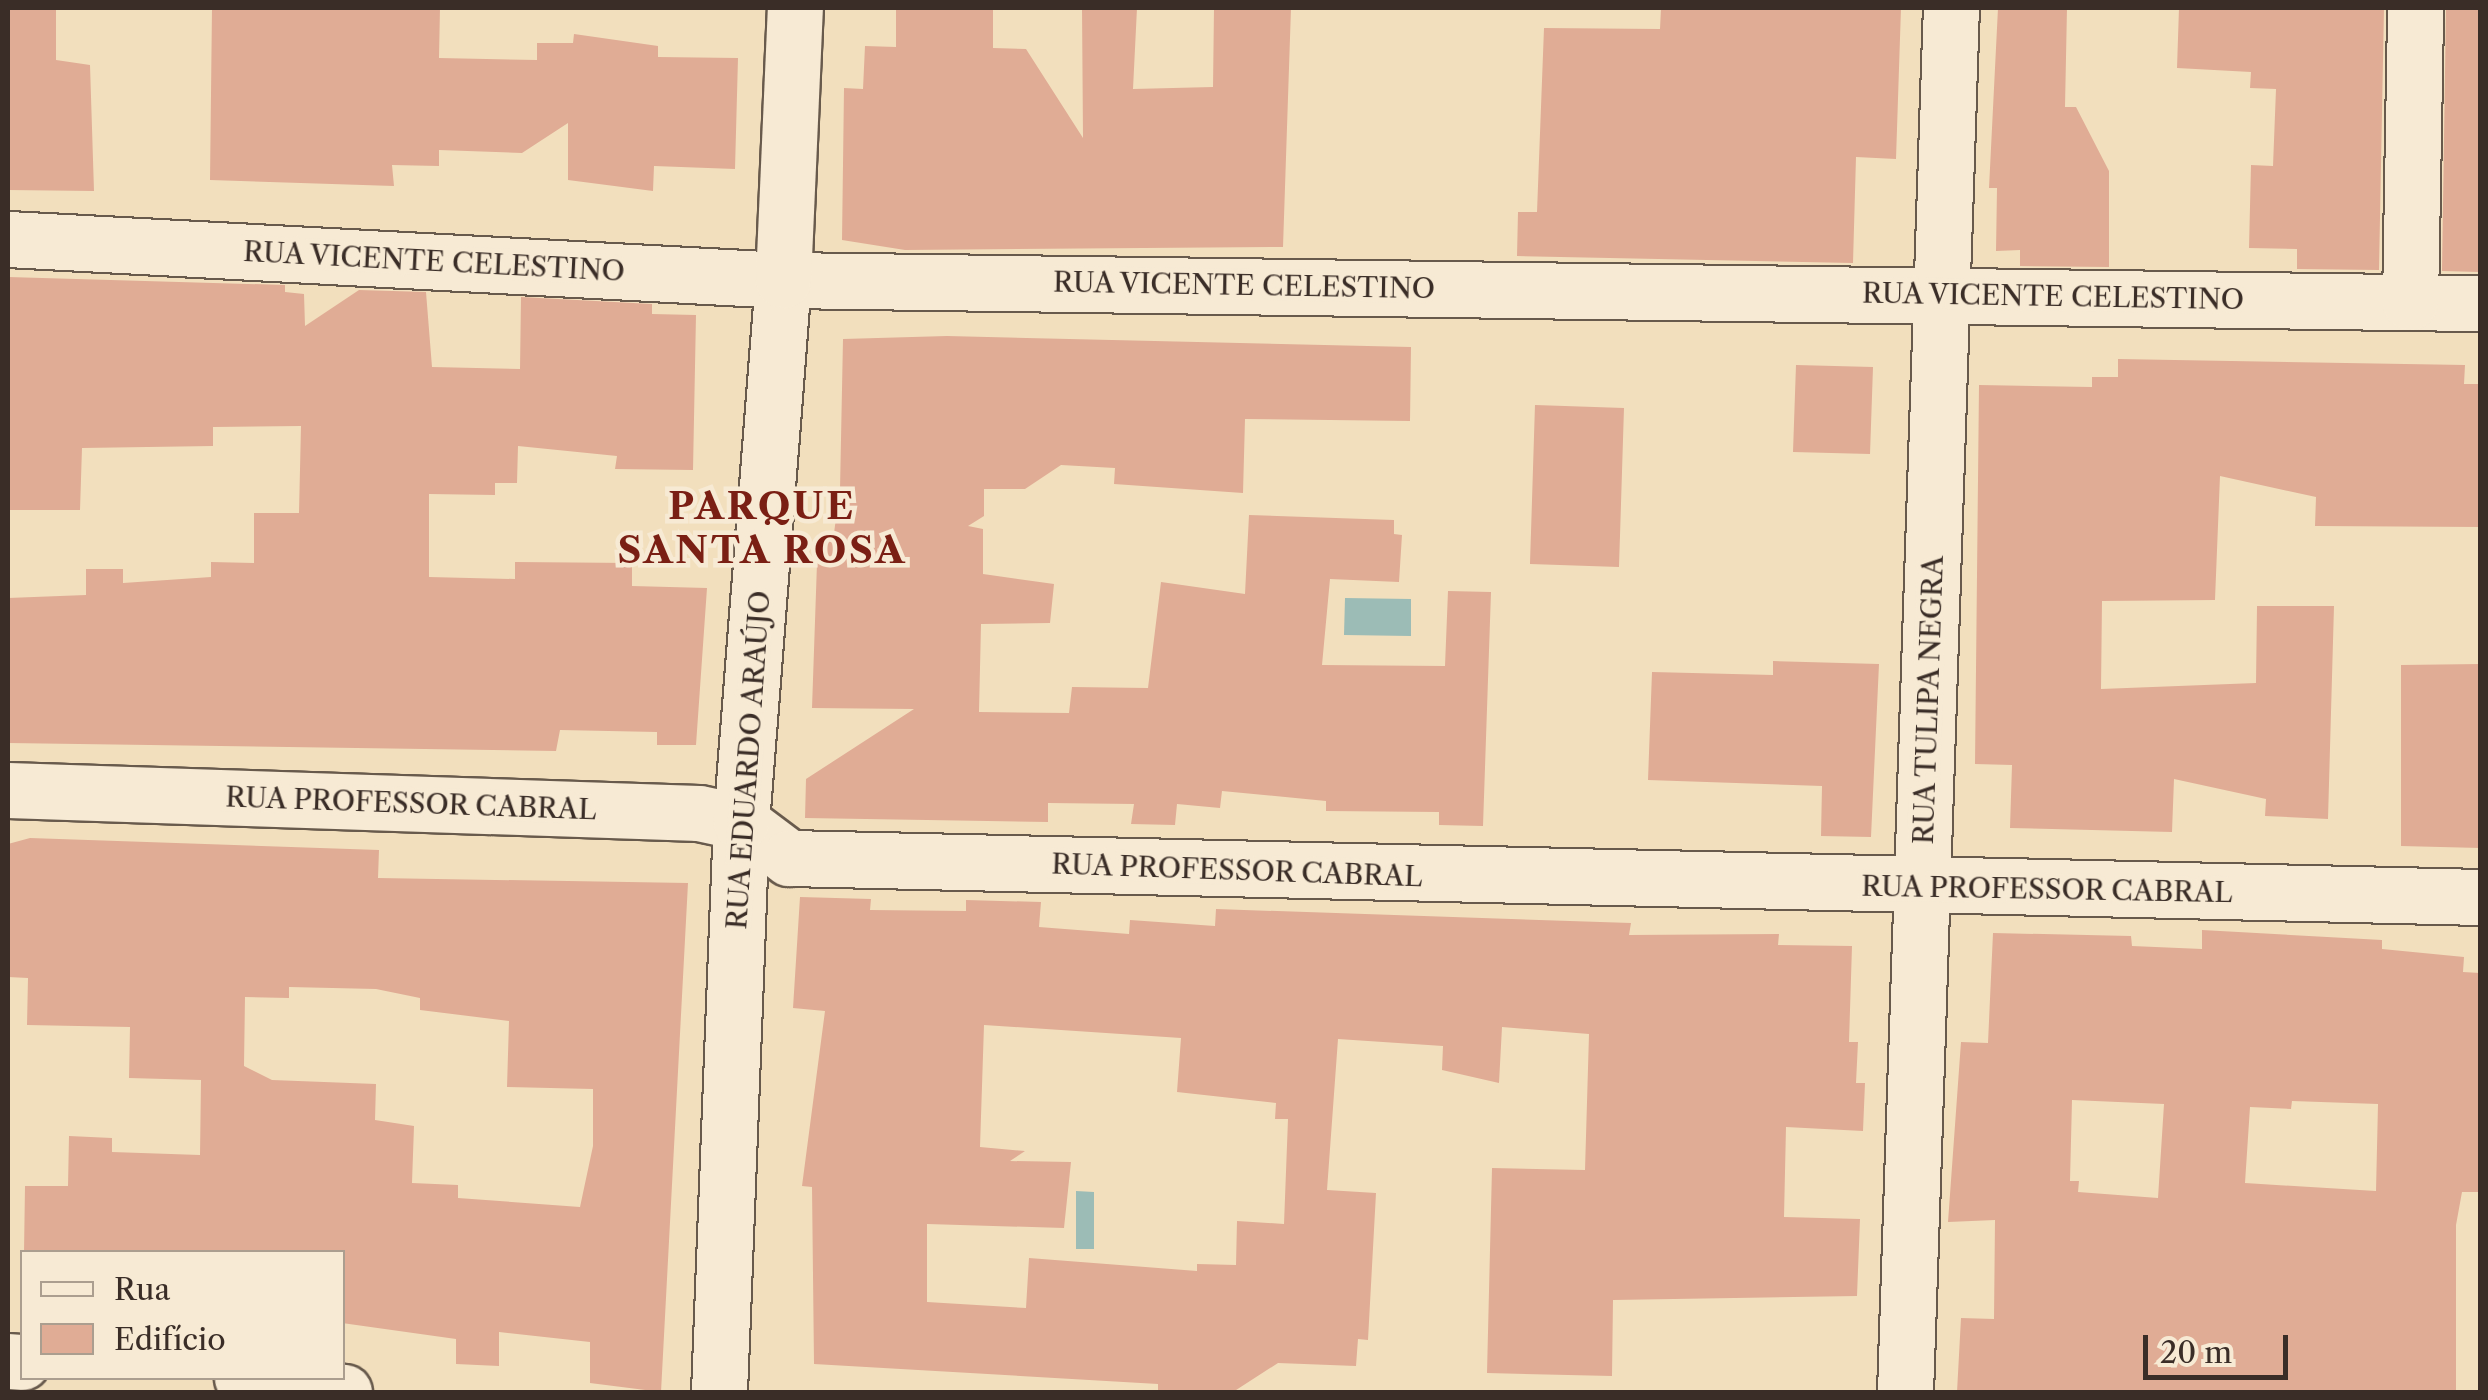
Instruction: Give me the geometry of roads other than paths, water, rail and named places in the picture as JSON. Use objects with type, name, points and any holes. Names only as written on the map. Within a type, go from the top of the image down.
[{"type":"street","name":"RUA EDUARDO ARAÚJO","points":[[720,1392],[740,822],[783,280],[795,8]]},
{"type":"street","name":"RUA TULIPA NEGRA","points":[[1905,1392],[1951,8]]},
{"type":"street","points":[[2410,302],[2415,8]]},
{"type":"street","name":"RUA VICENTE CELESTINO","points":[[8,239],[783,280],[2480,304]]},
{"type":"street","name":"RUA PROFESSOR CABRAL","points":[[8,790],[699,813],[740,822],[789,858],[1922,888],[2480,897]]},
{"type":"street","points":[[257,1380],[344,1392]]},
{"type":"water","points":[[1345,598],[1411,599],[1411,636],[1344,635]]},
{"type":"water","points":[[1076,1191],[1094,1192],[1094,1249],[1076,1249]]},
{"type":"district","name":"PARQUE SANTA ROSA","points":[[762,528]]}]
